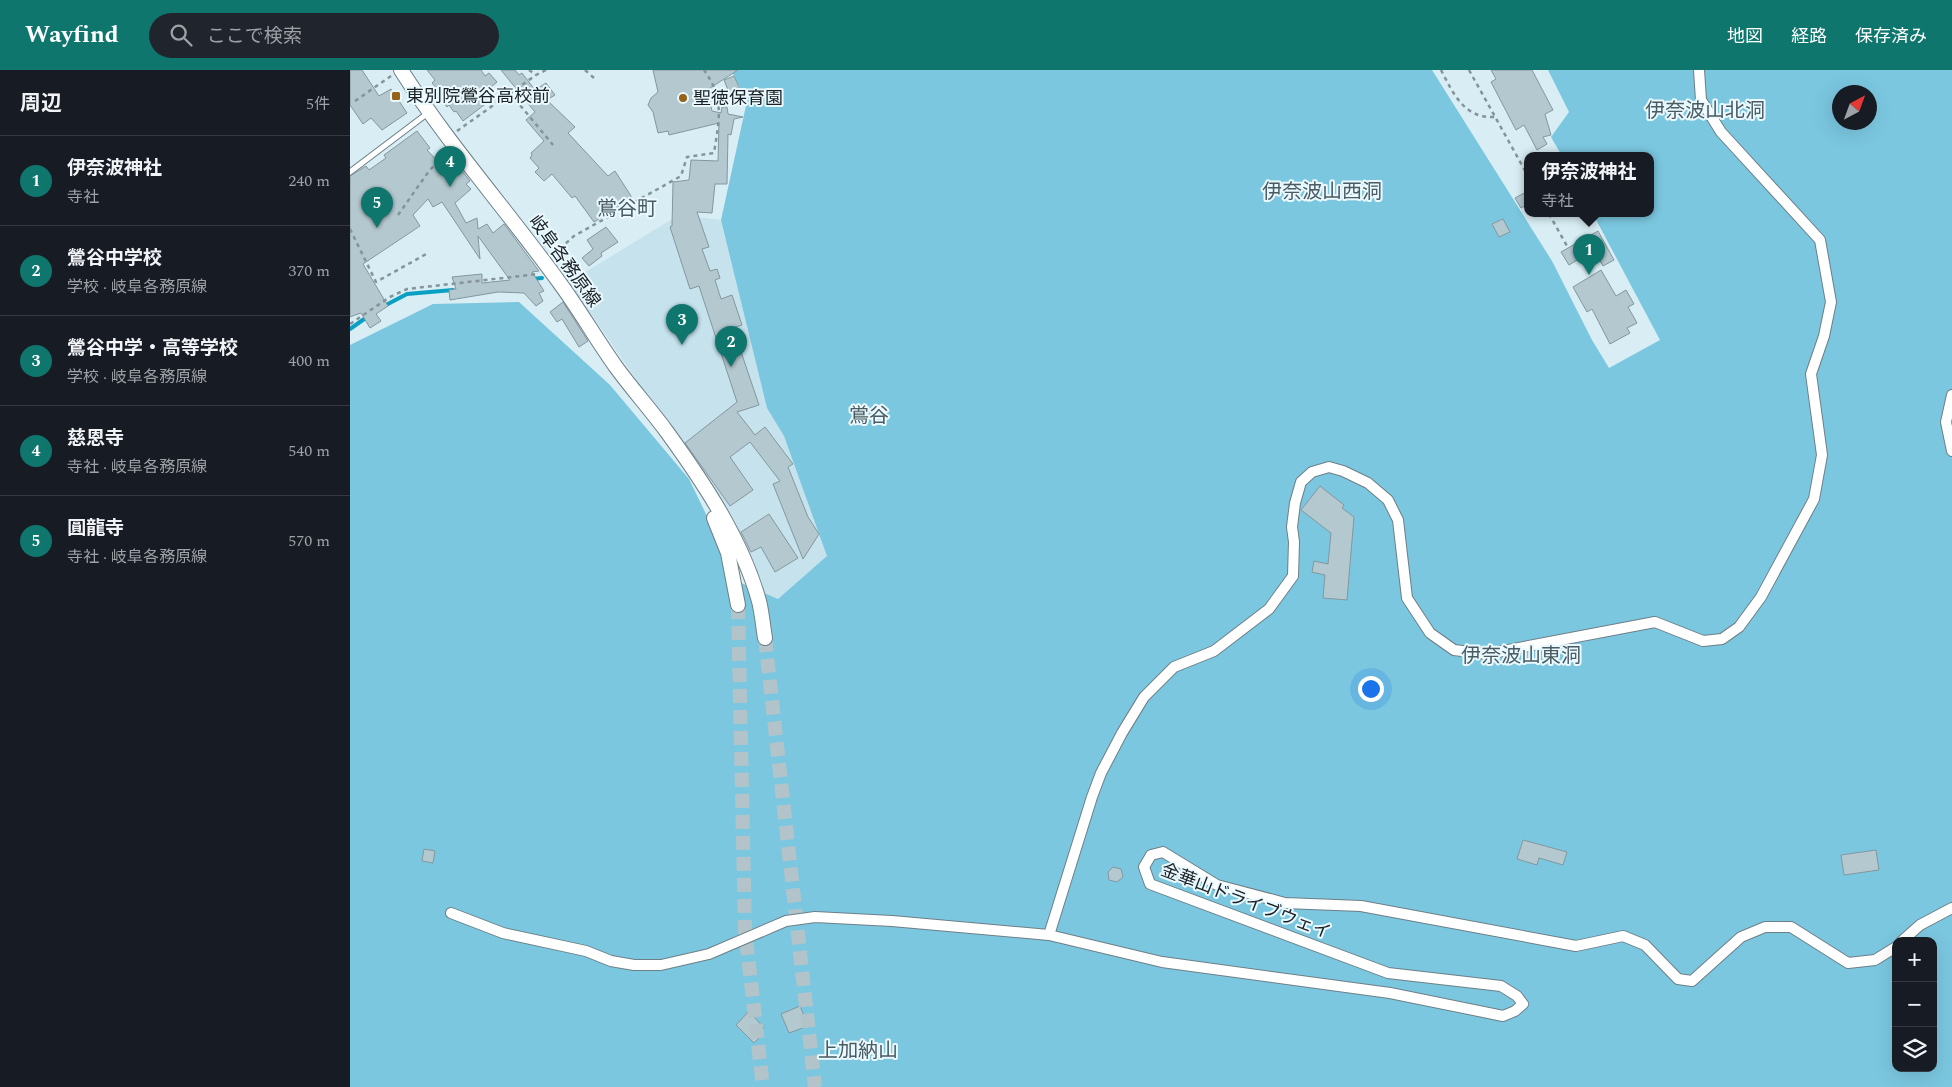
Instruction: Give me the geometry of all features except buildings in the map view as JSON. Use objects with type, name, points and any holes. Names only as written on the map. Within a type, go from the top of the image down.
[{"type":"main road","name":"岐阜各務原線","points":[[397,72],[549,267],[616,367],[667,432],[698,476],[720,512],[746,563],[759,602],[766,638]]},
{"type":"main road","name":"岐阜各務原線","points":[[698,476],[728,553],[738,605]]},
{"type":"street","points":[[1049,935],[1092,797],[1101,773],[1122,733],[1144,697],[1174,668],[1214,651],[1269,609],[1293,576],[1294,542],[1292,527],[1294,503],[1301,482],[1312,472],[1329,467],[1343,471],[1368,483],[1388,500],[1398,520],[1407,598],[1430,633],[1454,650],[1487,654],[1655,622],[1703,640],[1722,639],[1739,627],[1761,598],[1814,499],[1822,455],[1811,374],[1824,336],[1831,302],[1820,240],[1721,132],[1701,100],[1699,70]]},
{"type":"street","points":[[1952,395],[1946,422],[1952,451]]},
{"type":"street","name":"金華山ドライブウェイ","points":[[451,913],[503,933],[586,951],[611,960],[634,965],[661,965],[709,954],[786,921],[816,917],[892,921],[1049,935],[1162,962],[1274,979],[1390,992],[1503,1016],[1515,1011],[1524,1004],[1518,996],[1501,986],[1388,973],[1150,884],[1144,866],[1151,855],[1163,852],[1217,885],[1285,903],[1361,906],[1576,946],[1623,936],[1645,945],[1678,979],[1692,981],[1741,936],[1764,927],[1790,927],[1848,963],[1875,960],[1892,949]]},
{"type":"street","points":[[1906,937],[1920,925],[1952,908]]},
{"type":"lane","points":[[350,172],[428,113]]},
{"type":"path","points":[[529,70],[536,74]]},
{"type":"path","points":[[448,137],[536,74],[546,70]]},
{"type":"path","points":[[585,70],[594,78]]},
{"type":"path","points":[[350,324],[390,297],[408,289],[549,267],[574,236],[681,176],[687,157],[714,153],[721,110],[712,80],[704,70]]},
{"type":"path","points":[[1441,70],[1454,95],[1471,113],[1482,118],[1494,117]]},
{"type":"path","points":[[1469,70],[1524,169]]},
{"type":"path","points":[[354,100],[397,72]]},
{"type":"path","points":[[510,93],[553,145]]},
{"type":"path","points":[[398,215],[429,171],[447,152]]},
{"type":"path","points":[[1551,217],[1567,246]]},
{"type":"path","points":[[350,229],[376,282],[428,253]]},
{"type":"shaded area","points":[[731,70],[1432,70],[1552,261],[1592,340],[1609,368],[1660,340],[1595,217],[1654,217],[1654,152],[1560,152],[1551,137],[1569,112],[1548,70],[1952,70],[1952,1087],[350,1087],[350,345],[433,304],[519,302],[610,385],[689,479],[739,582],[778,599],[827,556],[784,436],[767,408],[721,220],[747,101]]},
{"type":"shaded area","points":[[679,215],[721,220],[767,408],[784,436],[828,556],[778,599],[765,593],[723,505],[569,282]]},
{"type":"waterway","points":[[532,279],[542,278]]},
{"type":"waterway","points":[[384,306],[407,294],[453,290]]},
{"type":"waterway","points":[[350,329],[367,317]]},
{"type":"tunnel","points":[[738,605],[745,930],[763,1087]]},
{"type":"tunnel","points":[[765,638],[815,1087]]},
{"type":"place","name":"東別院鶯谷高校前","points":[[396,96]]},
{"type":"place","name":"聖徳保育園","points":[[683,98]]},
{"type":"place","name":"慈恩寺","points":[[450,187]]},
{"type":"place","name":"圓龍寺","points":[[377,228]]},
{"type":"place","name":"伊奈波神社","points":[[1589,275]]},
{"type":"place","name":"鶯谷中学・高等学校","points":[[682,345]]},
{"type":"place","name":"鶯谷中学校","points":[[731,367]]},
{"type":"district","name":"伊奈波山北洞","points":[[1705,110]]},
{"type":"district","name":"伊奈波山西洞","points":[[1322,191]]},
{"type":"district","name":"鴬谷町","points":[[627,208]]},
{"type":"district","name":"鴬谷","points":[[869,415]]},
{"type":"district","name":"伊奈波山東洞","points":[[1521,655]]},
{"type":"district","name":"上加納山","points":[[858,1050]]}]
